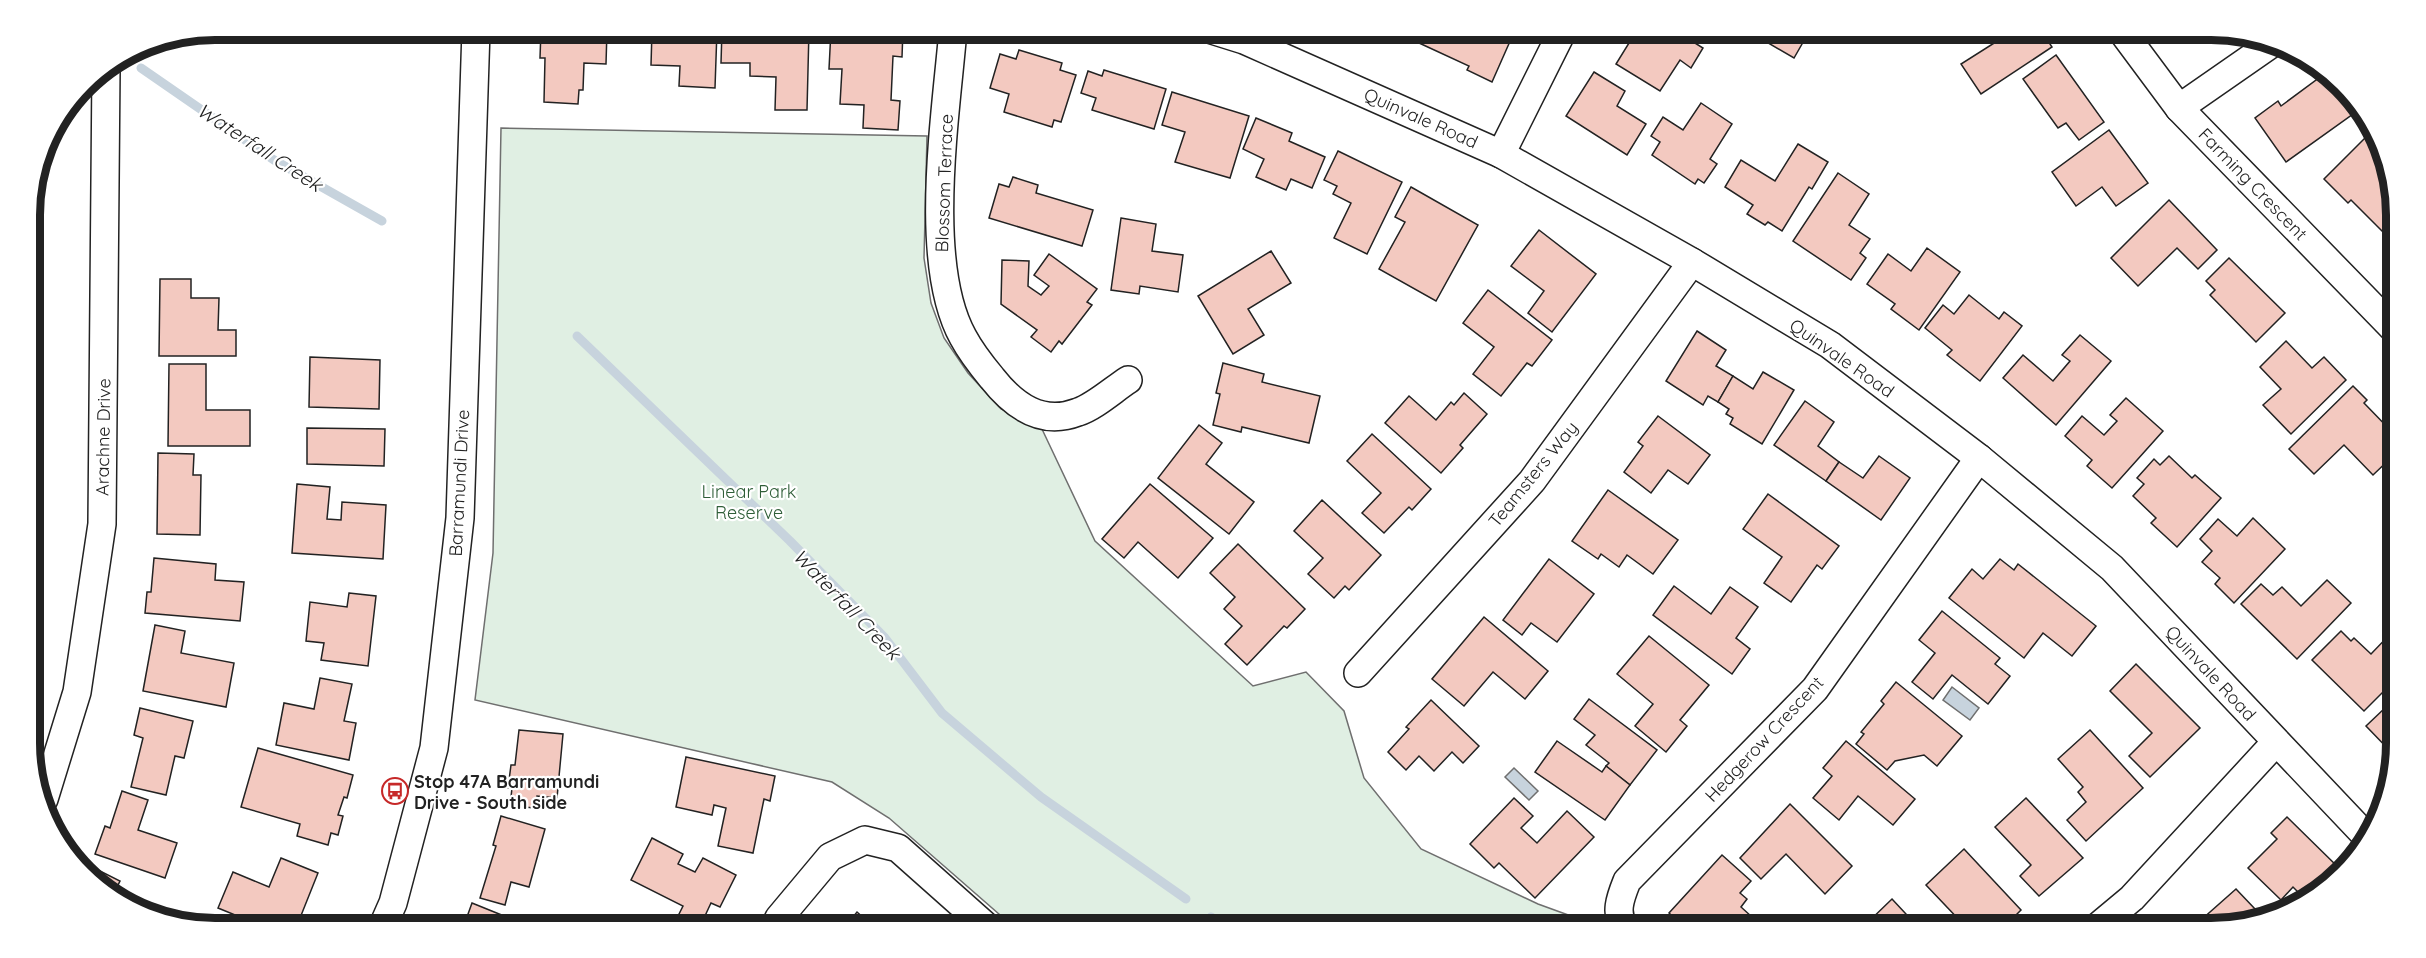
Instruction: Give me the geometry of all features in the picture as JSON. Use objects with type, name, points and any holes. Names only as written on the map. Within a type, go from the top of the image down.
[{"type":"street","name":"Barramundi Drive","points":[[386,918],[393,903],[434,748],[460,518],[476,40]]},
{"type":"street","name":"Blossom Terrace","points":[[952,40],[941,200],[942,269],[949,302],[963,337],[1004,393],[1022,409],[1049,417],[1079,412],[1128,380]]},
{"type":"street","name":"Quinvale Road","points":[[1244,40],[1501,154],[1692,262],[1830,345],[1979,458],[2112,568],[2361,831]]},
{"type":"street","points":[[1501,154],[1558,40]]},
{"type":"street","name":"Farming Crescent","points":[[2128,40],[2179,108],[2386,321]]},
{"type":"street","points":[[2179,108],[2263,49]]},
{"type":"street","name":"Arachne Drive","points":[[47,788],[77,692],[102,524],[106,79]]},
{"type":"street","name":"Teamsters Way","points":[[1358,673],[1532,481],[1692,262]]},
{"type":"street","name":"Hedgerow Crescent","points":[[1621,917],[1618,904],[1627,881],[1815,689],[1979,458]]},
{"type":"street","points":[[2109,917],[2132,898],[2276,742]]},
{"type":"street","points":[[780,918],[830,856],[865,840],[898,849],[976,918]]},
{"type":"green space","name":"Linear Park Reserve","points":[[501,128],[927,136],[924,258],[931,303],[944,338],[968,373],[1001,409],[1041,427],[1095,541],[1253,686],[1306,672],[1344,711],[1364,778],[1421,849],[1538,904],[1575,917],[1003,918],[889,818],[832,782],[475,700],[493,553]]},
{"type":"shaded area","points":[[1952,687],[1979,708],[1970,720],[1943,700]]},
{"type":"shaded area","points":[[1514,768],[1538,791],[1529,800],[1505,777]]},
{"type":"building","points":[[541,40],[607,40],[606,64],[584,63],[583,90],[579,90],[578,104],[544,102],[545,58],[540,58]]},
{"type":"building","points":[[652,40],[717,40],[715,88],[679,86],[680,66],[651,65]]},
{"type":"building","points":[[722,40],[809,40],[807,110],[775,110],[776,77],[750,76],[750,63],[721,63]]},
{"type":"building","points":[[830,40],[903,40],[902,57],[893,56],[891,100],[900,101],[898,130],[863,128],[864,105],[840,104],[842,69],[829,69]]},
{"type":"building","points":[[1418,40],[1511,40],[1492,82],[1467,70],[1469,66],[1417,42]]},
{"type":"building","points":[[1631,40],[1690,40],[1703,48],[1691,68],[1680,60],[1660,91],[1616,64]]},
{"type":"building","points":[[1763,40],[1804,40],[1794,58]]},
{"type":"building","points":[[1999,40],[2047,40],[2052,47],[1981,94],[1961,64]]},
{"type":"building","points":[[1019,50],[1062,63],[1060,70],[1076,75],[1061,122],[1054,120],[1052,127],[1004,112],[1009,94],[990,88],[1000,54],[1016,59]]},
{"type":"building","points":[[2056,55],[2104,122],[2079,140],[2066,123],[2058,128],[2023,79]]},
{"type":"building","points":[[1104,70],[1166,89],[1154,129],[1092,110],[1096,98],[1081,93],[1088,71],[1102,76]]},
{"type":"building","points":[[1594,72],[1625,91],[1617,106],[1646,124],[1627,155],[1566,116]]},
{"type":"building","points":[[2318,78],[2334,92],[2353,114],[2286,162],[2255,118],[2278,101],[2281,106]]},
{"type":"building","points":[[1172,92],[1249,116],[1230,178],[1175,162],[1185,132],[1162,125]]},
{"type":"building","points":[[1701,103],[1732,124],[1710,159],[1717,164],[1704,183],[1698,179],[1695,184],[1652,155],[1660,142],[1651,136],[1663,117],[1683,130]]},
{"type":"building","points":[[1256,118],[1292,133],[1289,141],[1325,157],[1312,188],[1291,179],[1286,190],[1256,177],[1264,159],[1243,149]]},
{"type":"building","points":[[2109,130],[2148,183],[2116,206],[2102,187],[2076,206],[2052,172]]},
{"type":"building","points":[[2366,137],[2380,171],[2379,176],[2384,193],[2386,233],[2351,200],[2348,203],[2324,179]]},
{"type":"building","points":[[1798,144],[1828,162],[1812,189],[1809,187],[1782,231],[1768,222],[1765,225],[1747,214],[1753,205],[1725,187],[1741,160],[1775,181]]},
{"type":"building","points":[[1338,151],[1402,182],[1367,254],[1334,238],[1351,203],[1333,194],[1337,186],[1324,180]]},
{"type":"building","points":[[1838,173],[1869,194],[1849,225],[1870,239],[1860,253],[1866,258],[1851,280],[1793,241]]},
{"type":"building","points":[[1013,177],[1038,185],[1036,193],[1093,210],[1082,246],[989,218],[999,184],[1009,187]]},
{"type":"building","points":[[1411,187],[1478,225],[1436,301],[1379,269],[1405,222],[1395,217]]},
{"type":"building","points":[[2169,200],[2217,250],[2198,269],[2177,248],[2138,286],[2111,258]]},
{"type":"building","points":[[1121,218],[1156,224],[1152,251],[1183,255],[1178,292],[1140,286],[1139,294],[1111,290]]},
{"type":"building","points":[[1539,230],[1596,274],[1552,332],[1528,313],[1544,291],[1511,266]]},
{"type":"building","points":[[1927,248],[1960,272],[1919,330],[1891,309],[1895,304],[1867,284],[1888,254],[1911,271]]},
{"type":"building","points":[[1271,251],[1291,283],[1248,309],[1264,335],[1233,354],[1198,296]]},
{"type":"building","points":[[1049,254],[1097,289],[1087,302],[1092,305],[1062,344],[1059,341],[1051,352],[1031,337],[1037,330],[1001,304],[1002,260],[1029,261],[1028,286],[1041,295],[1049,286],[1034,275]]},
{"type":"building","points":[[2229,258],[2285,313],[2256,342],[2210,295],[2215,290],[2206,281]]},
{"type":"building","points":[[160,279],[191,279],[191,298],[219,298],[218,330],[236,330],[236,356],[159,356]]},
{"type":"building","points":[[1488,290],[1552,340],[1532,366],[1527,363],[1501,396],[1473,374],[1494,347],[1463,323]]},
{"type":"building","points":[[1969,295],[1999,319],[2004,312],[2022,326],[1980,381],[1947,355],[1952,350],[1925,328],[1943,305],[1954,314]]},
{"type":"building","points":[[1697,331],[1726,350],[1716,366],[1733,376],[1718,402],[1708,396],[1703,405],[1666,381]]},
{"type":"building","points":[[2080,335],[2111,361],[2056,425],[2003,378],[2023,355],[2053,381],[2070,361],[2062,355]]},
{"type":"building","points":[[2286,341],[2312,368],[2324,357],[2346,380],[2291,434],[2263,405],[2281,389],[2260,367]]},
{"type":"building","points":[[310,357],[380,360],[379,409],[309,407]]},
{"type":"building","points":[[1223,363],[1264,374],[1262,382],[1320,396],[1309,443],[1242,427],[1241,432],[1213,425],[1220,394],[1216,393]]},
{"type":"building","points":[[169,364],[206,364],[206,410],[250,410],[250,446],[168,446]]},
{"type":"building","points":[[1763,372],[1794,390],[1762,444],[1730,424],[1733,418],[1726,414],[1729,409],[1718,402],[1733,376],[1753,389]]},
{"type":"building","points":[[2353,386],[2367,400],[2364,403],[2386,426],[2386,463],[2373,475],[2344,445],[2314,474],[2289,449]]},
{"type":"building","points":[[1464,393],[1487,414],[1460,445],[1463,448],[1441,473],[1385,423],[1409,396],[1436,420],[1451,402],[1454,405]]},
{"type":"building","points":[[2126,398],[2163,431],[2112,488],[2087,466],[2092,460],[2065,436],[2082,416],[2104,435],[2117,421],[2110,415]]},
{"type":"building","points":[[1805,401],[1834,422],[1818,446],[1839,462],[1826,481],[1774,445]]},
{"type":"building","points":[[1658,416],[1710,455],[1688,484],[1668,470],[1651,493],[1624,472],[1643,446],[1638,442]]},
{"type":"building","points":[[1199,425],[1222,443],[1206,464],[1254,502],[1229,534],[1158,478]]},
{"type":"building","points":[[307,428],[385,429],[384,466],[307,464]]},
{"type":"building","points":[[1372,434],[1431,489],[1412,510],[1409,507],[1384,533],[1362,513],[1381,493],[1347,461]]},
{"type":"building","points":[[158,453],[194,454],[193,475],[201,475],[200,535],[157,534]]},
{"type":"building","points":[[41,455],[43,455],[42,491]]},
{"type":"building","points":[[1879,456],[1910,478],[1881,520],[1826,481],[1839,462],[1863,478]]},
{"type":"building","points":[[2169,456],[2192,478],[2195,475],[2221,498],[2177,547],[2151,523],[2156,518],[2133,496],[2144,484],[2137,478],[2154,459],[2160,465]]},
{"type":"building","points":[[297,484],[330,487],[327,519],[341,520],[342,502],[386,505],[383,559],[292,553]]},
{"type":"building","points":[[1150,484],[1213,538],[1178,578],[1138,542],[1124,558],[1102,539]]},
{"type":"building","points":[[1608,490],[1678,540],[1653,574],[1627,555],[1619,567],[1601,554],[1598,559],[1572,541]]},
{"type":"building","points":[[1768,494],[1839,546],[1822,569],[1817,565],[1791,602],[1764,583],[1782,557],[1743,529]]},
{"type":"building","points":[[1322,500],[1381,555],[1349,590],[1345,586],[1334,598],[1308,574],[1323,558],[1294,531]]},
{"type":"building","points":[[2253,518],[2285,549],[2234,603],[2215,584],[2220,578],[2202,562],[2212,551],[2200,539],[2218,519],[2237,536]]},
{"type":"building","points":[[1238,544],[1305,609],[1287,628],[1284,626],[1247,665],[1225,644],[1242,626],[1224,609],[1235,597],[1210,573]]},
{"type":"building","points":[[154,558],[216,564],[215,580],[244,582],[240,621],[145,613],[147,592],[151,592]]},
{"type":"building","points":[[1549,559],[1594,594],[1557,642],[1531,623],[1522,635],[1503,620]]},
{"type":"building","points":[[2000,559],[2014,570],[2018,564],[2096,626],[2072,656],[2043,633],[2024,658],[1949,598],[1972,569],[1983,579]]},
{"type":"building","points":[[2327,580],[2351,603],[2297,659],[2241,604],[2261,584],[2273,595],[2282,587],[2301,606]]},
{"type":"building","points":[[1674,586],[1711,614],[1730,587],[1758,607],[1736,638],[1750,649],[1732,674],[1653,615]]},
{"type":"building","points":[[349,593],[376,596],[368,666],[321,660],[324,643],[306,641],[310,602],[347,607]]},
{"type":"building","points":[[1942,611],[2000,658],[1995,664],[2010,676],[1988,704],[1952,675],[1933,699],[1912,682],[1935,653],[1919,640]]},
{"type":"building","points":[[1484,617],[1548,671],[1525,699],[1493,672],[1464,706],[1432,679]]},
{"type":"building","points":[[155,625],[185,631],[181,653],[234,663],[226,707],[143,691]]},
{"type":"building","points":[[2341,631],[2351,641],[2354,638],[2371,654],[2386,638],[2386,689],[2364,711],[2312,660]]},
{"type":"building","points":[[1649,636],[1709,685],[1680,720],[1687,726],[1666,752],[1635,726],[1653,704],[1617,674]]},
{"type":"building","points":[[2136,664],[2200,728],[2150,777],[2129,756],[2152,733],[2110,691]]},
{"type":"building","points":[[320,678],[352,684],[344,721],[356,723],[349,760],[276,745],[284,703],[314,709]]},
{"type":"building","points":[[1896,682],[1962,736],[1937,766],[1924,755],[1895,761],[1887,770],[1856,744],[1864,734],[1861,732],[1884,704],[1881,701]]},
{"type":"building","points":[[1589,699],[1657,750],[1630,785],[1606,766],[1609,763],[1586,745],[1595,735],[1574,719]]},
{"type":"building","points":[[1431,700],[1479,746],[1463,763],[1452,752],[1434,771],[1419,756],[1406,770],[1388,752],[1409,729],[1406,727]]},
{"type":"building","points":[[2386,707],[2386,746],[2366,726]]},
{"type":"building","points":[[140,708],[193,721],[184,758],[175,756],[166,795],[131,787],[143,738],[134,735]]},
{"type":"building","points":[[519,730],[563,734],[557,798],[537,796],[536,808],[510,806],[512,788],[508,788],[511,765],[515,765]]},
{"type":"building","points":[[2090,730],[2143,788],[2086,841],[2067,820],[2086,802],[2078,792],[2083,787],[2058,759]]},
{"type":"building","points":[[1557,741],[1602,772],[1606,766],[1630,785],[1605,820],[1535,772]]},
{"type":"building","points":[[1846,741],[1915,799],[1893,825],[1858,796],[1839,820],[1813,798],[1832,776],[1823,768]]},
{"type":"building","points":[[258,748],[353,775],[347,798],[344,797],[338,815],[343,816],[338,835],[331,833],[328,845],[297,836],[300,824],[241,807]]},
{"type":"building","points":[[686,757],[775,776],[770,801],[764,799],[753,853],[718,846],[726,808],[714,805],[712,815],[676,807]]},
{"type":"building","points":[[122,791],[148,800],[138,830],[177,843],[165,878],[95,854],[105,826],[110,828]]},
{"type":"building","points":[[1514,798],[1533,816],[1521,828],[1537,843],[1567,811],[1594,837],[1535,898],[1499,863],[1494,868],[1470,844]]},
{"type":"building","points":[[2026,798],[2083,858],[2039,896],[2020,876],[2031,865],[1995,827]]},
{"type":"building","points":[[1790,804],[1852,866],[1825,894],[1786,854],[1761,879],[1740,858]]},
{"type":"building","points":[[501,816],[545,829],[529,887],[511,882],[505,905],[480,898],[496,846],[493,845]]},
{"type":"building","points":[[2287,817],[2335,864],[2308,888],[2299,893],[2293,887],[2281,900],[2248,868],[2277,839],[2271,833]]},
{"type":"building","points":[[652,838],[683,854],[678,864],[695,872],[703,858],[736,875],[720,907],[711,903],[704,918],[677,918],[683,906],[631,880]]},
{"type":"building","points":[[1964,849],[2021,910],[2014,917],[1957,917],[1926,885]]},
{"type":"building","points":[[1722,855],[1751,881],[1740,893],[1747,899],[1741,907],[1752,917],[1674,917],[1669,913]]},
{"type":"building","points":[[281,858],[318,873],[300,918],[242,918],[218,908],[233,872],[269,887]]},
{"type":"building","points":[[94,868],[120,881],[117,887]]},
{"type":"building","points":[[2236,889],[2255,909],[2244,914],[2204,917]]},
{"type":"building","points":[[1892,899],[1909,917],[1873,917]]},
{"type":"building","points":[[472,903],[509,918],[467,918]]},
{"type":"building","points":[[857,912],[863,918],[852,918]]},
{"type":"waterway","name":"Waterfall Creek","points":[[141,68],[274,160],[382,221]]},
{"type":"waterway","name":"Waterfall Creek","points":[[577,336],[790,541],[885,638],[942,713],[1041,797],[1186,899]]},
{"type":"place","name":"Stop 47A Barramundi Drive - South side","points":[[395,791]]}]
